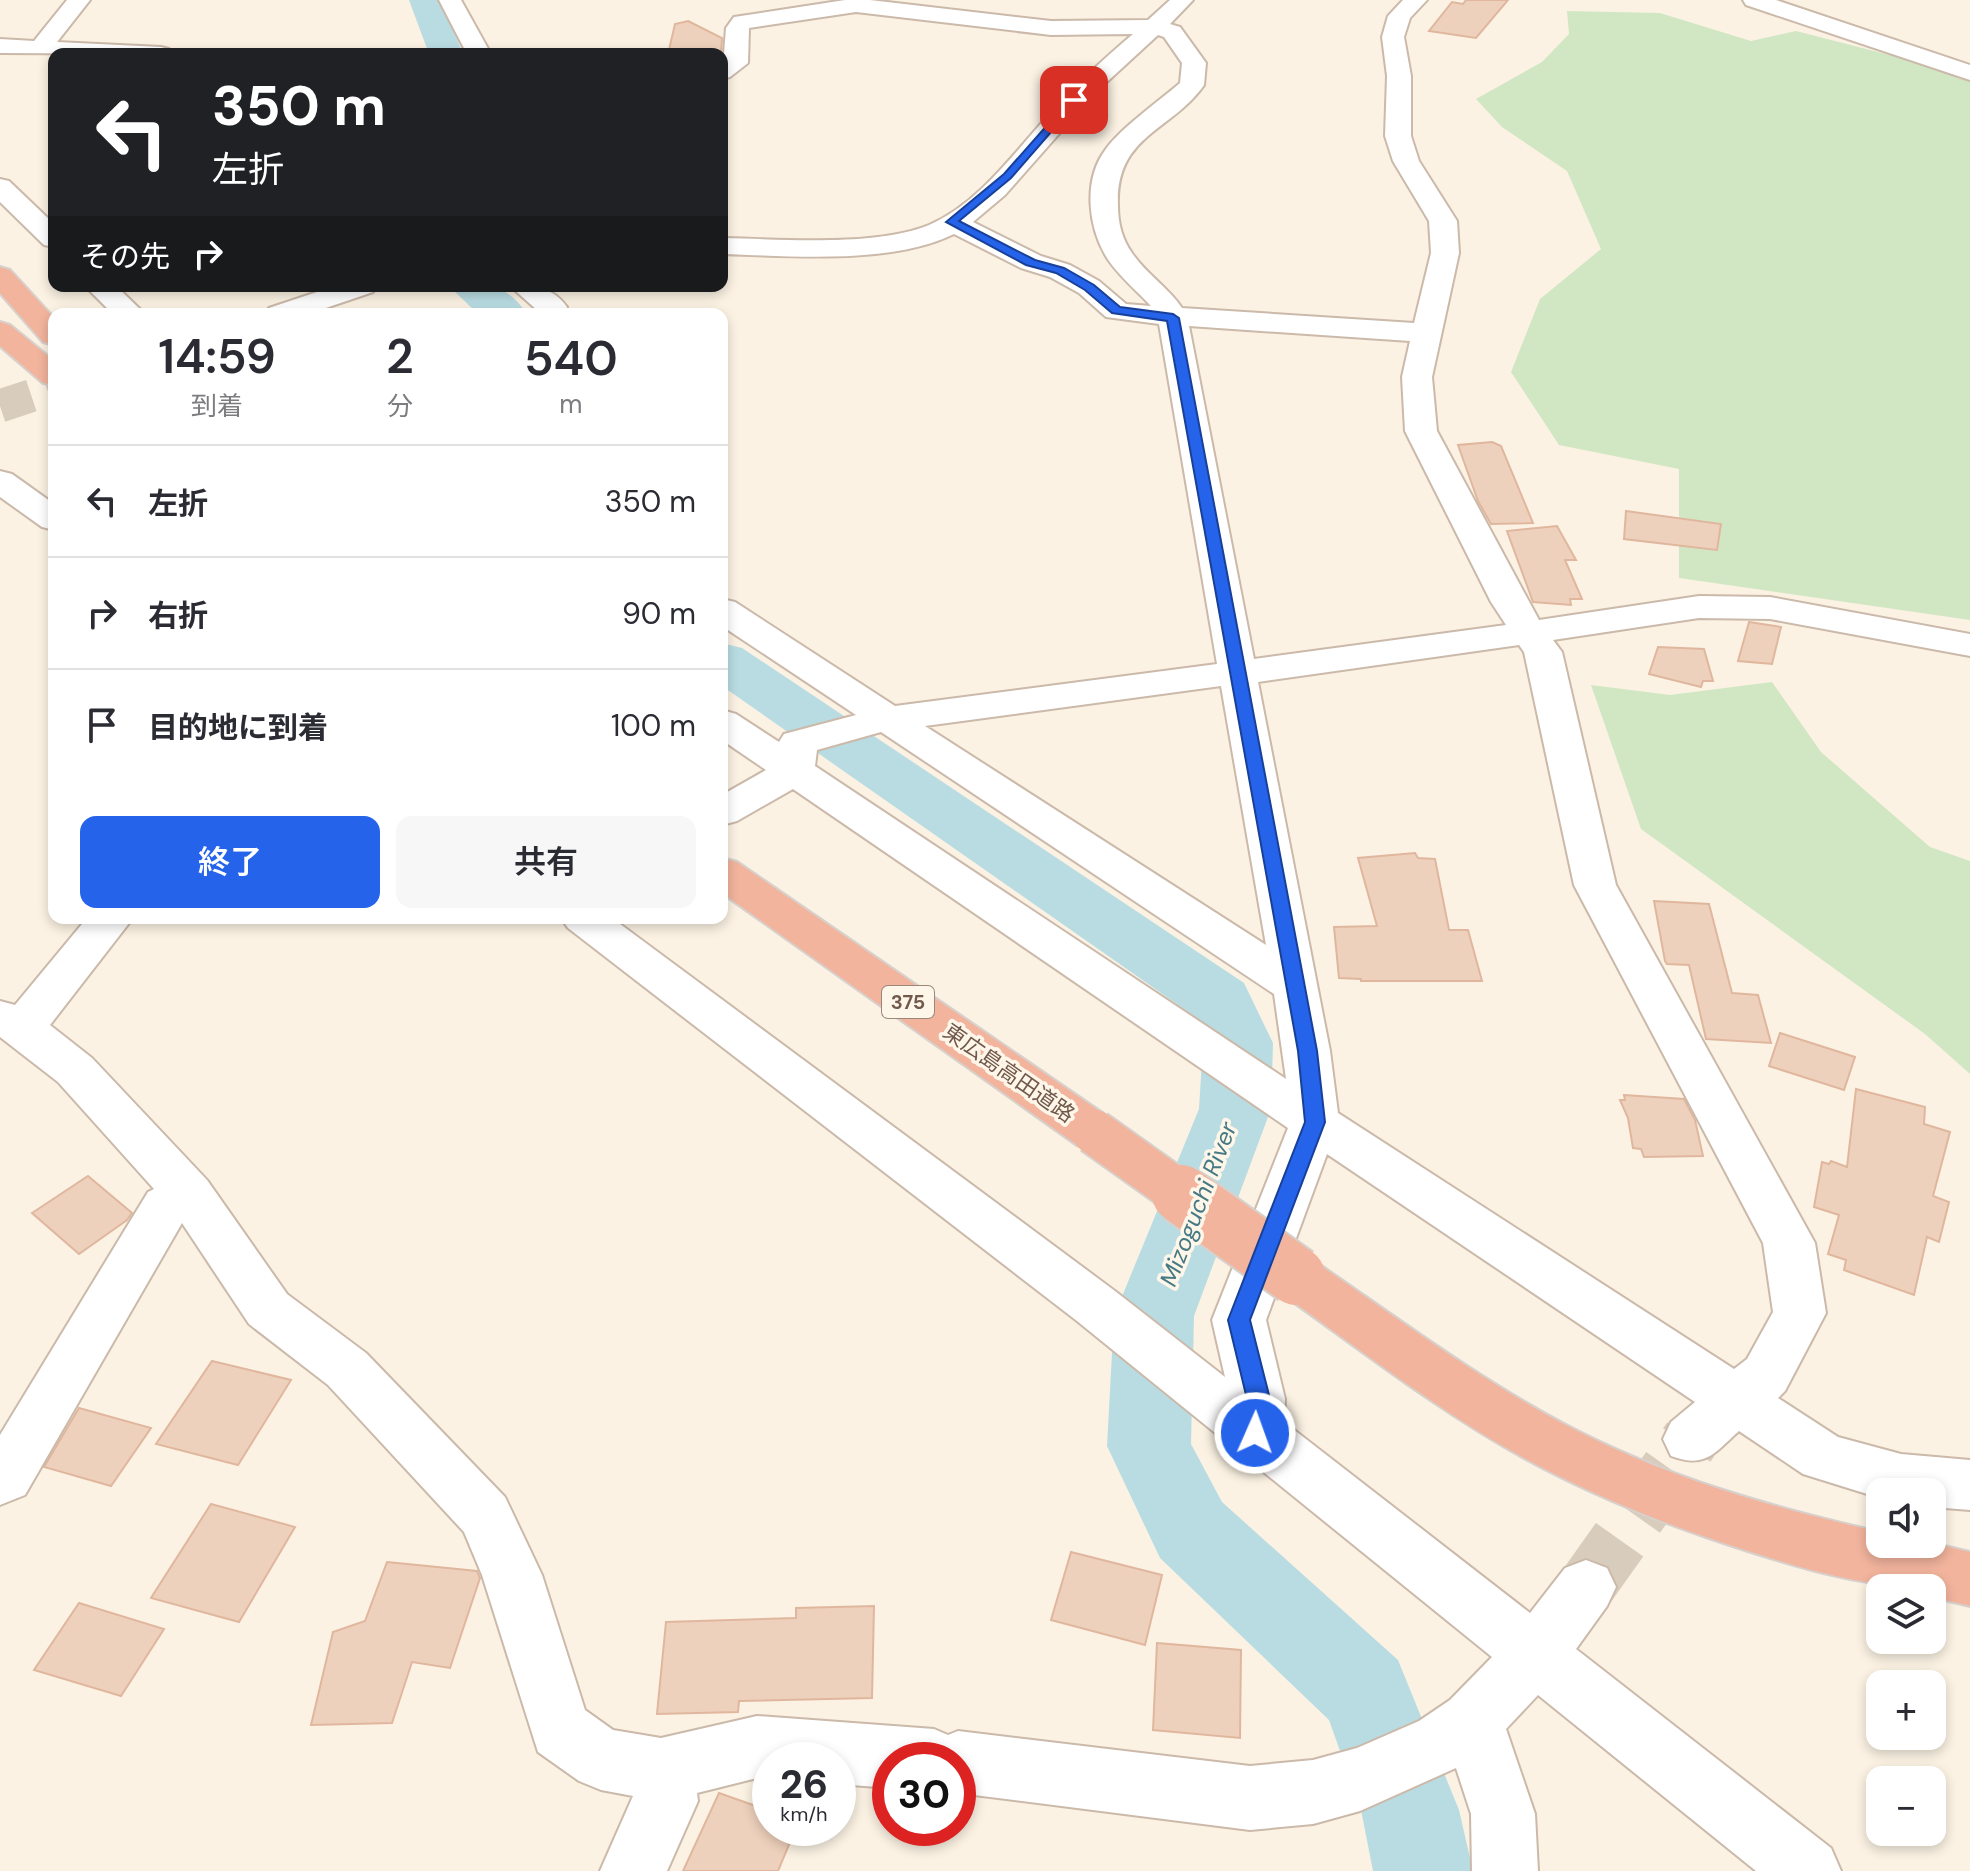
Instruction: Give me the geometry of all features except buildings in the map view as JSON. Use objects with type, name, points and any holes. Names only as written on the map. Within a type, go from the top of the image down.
[{"type":"highway","points":[[0,276],[48,329]]},
{"type":"highway","points":[[0,331],[48,371]]},
{"type":"highway","points":[[5,366],[48,393]]},
{"type":"highway","points":[[5,366],[48,401]]},
{"type":"highway","name":"東広島高田道路","points":[[728,876],[1458,1389],[1544,1441],[1618,1477],[1703,1511],[1779,1535],[1970,1579]]},
{"type":"street","points":[[41,47],[79,0]]},
{"type":"street","points":[[450,0],[476,48]]},
{"type":"street","points":[[728,246],[868,244],[912,238],[940,230],[1007,176],[1074,100],[1182,0]]},
{"type":"street","points":[[1416,0],[1399,16],[1393,37],[1399,76],[1398,136],[1406,161],[1443,221],[1445,253],[1417,377],[1421,431],[1509,602],[1543,652],[1595,885],[1789,1243],[1800,1313],[1766,1375],[1735,1398],[1691,1439]]},
{"type":"street","points":[[1754,0],[1970,73]]},
{"type":"street","points":[[728,68],[736,63],[737,28],[742,22],[856,5],[1051,28],[1156,27],[1172,32],[1194,63],[1192,85],[1116,152],[1110,167],[1103,216],[1111,244],[1132,272],[1164,299],[1173,318],[1307,1051],[1315,1122],[1239,1320],[1258,1399],[1255,1433]]},
{"type":"street","points":[[0,46],[58,48]]},
{"type":"street","points":[[0,187],[48,233]]},
{"type":"street","points":[[0,228],[35,219]]},
{"type":"street","points":[[952,222],[1031,262],[1060,271],[1089,287],[1116,311],[1173,318],[1427,333]]},
{"type":"street","points":[[106,292],[123,308]]},
{"type":"street","points":[[297,308],[345,292]]},
{"type":"street","points":[[532,292],[552,308]]},
{"type":"street","points":[[0,481],[48,516]]},
{"type":"street","points":[[794,771],[798,743],[886,719],[1237,674],[1699,607],[1770,608],[1970,645]]},
{"type":"street","points":[[728,614],[1295,986]]},
{"type":"street","points":[[728,726],[1315,1122],[1823,1457],[1901,1479],[1970,1485]]},
{"type":"street","points":[[728,809],[794,771]]},
{"type":"street","points":[[105,924],[11,1023],[75,1070],[189,1194],[268,1309],[347,1369],[485,1515],[512,1575],[560,1730],[601,1759],[661,1770],[757,1747],[872,1755]]},
{"type":"street","points":[[591,924],[1096,1306],[1808,1871]]},
{"type":"street","points":[[0,1480],[5,1477],[166,1206],[189,1194]]},
{"type":"street","points":[[976,1764],[1250,1798],[1313,1792],[1360,1779],[1456,1732],[1535,1655],[1586,1587]]},
{"type":"street","points":[[1456,1732],[1503,1814],[1505,1871]]},
{"type":"street","points":[[633,1871],[666,1801],[661,1770]]},
{"type":"green space","points":[[1567,11],[1660,13],[1751,41],[1796,31],[1921,63],[1970,80],[1970,620],[1679,578],[1679,469],[1559,445],[1511,372],[1540,299],[1601,249],[1567,171],[1502,127],[1476,99],[1542,62],[1569,34]]},
{"type":"green space","points":[[1772,682],[1821,752],[1930,847],[1970,861],[1970,1074],[1925,1034],[1641,829],[1591,685],[1670,695]]},
{"type":"waterway","name":"Mizoguchi River","points":[[425,0],[443,48]]},
{"type":"waterway","name":"Mizoguchi River","points":[[478,292],[498,308]]},
{"type":"waterway","name":"Mizoguchi River","points":[[728,664],[1220,1000],[1238,1043],[1235,1109],[1154,1316],[1149,1446],[1191,1530],[1365,1692],[1410,1810],[1423,1871]]},
{"type":"tunnel","points":[[0,406],[48,390]]},
{"type":"tunnel","points":[[1586,1587],[1691,1439]]},
{"type":"route","points":[[1074,100],[1059,121],[1007,176],[952,222],[1031,262],[1060,271],[1089,287],[1116,311],[1173,318],[1307,1051],[1315,1122],[1239,1320],[1258,1399],[1255,1433]]}]
